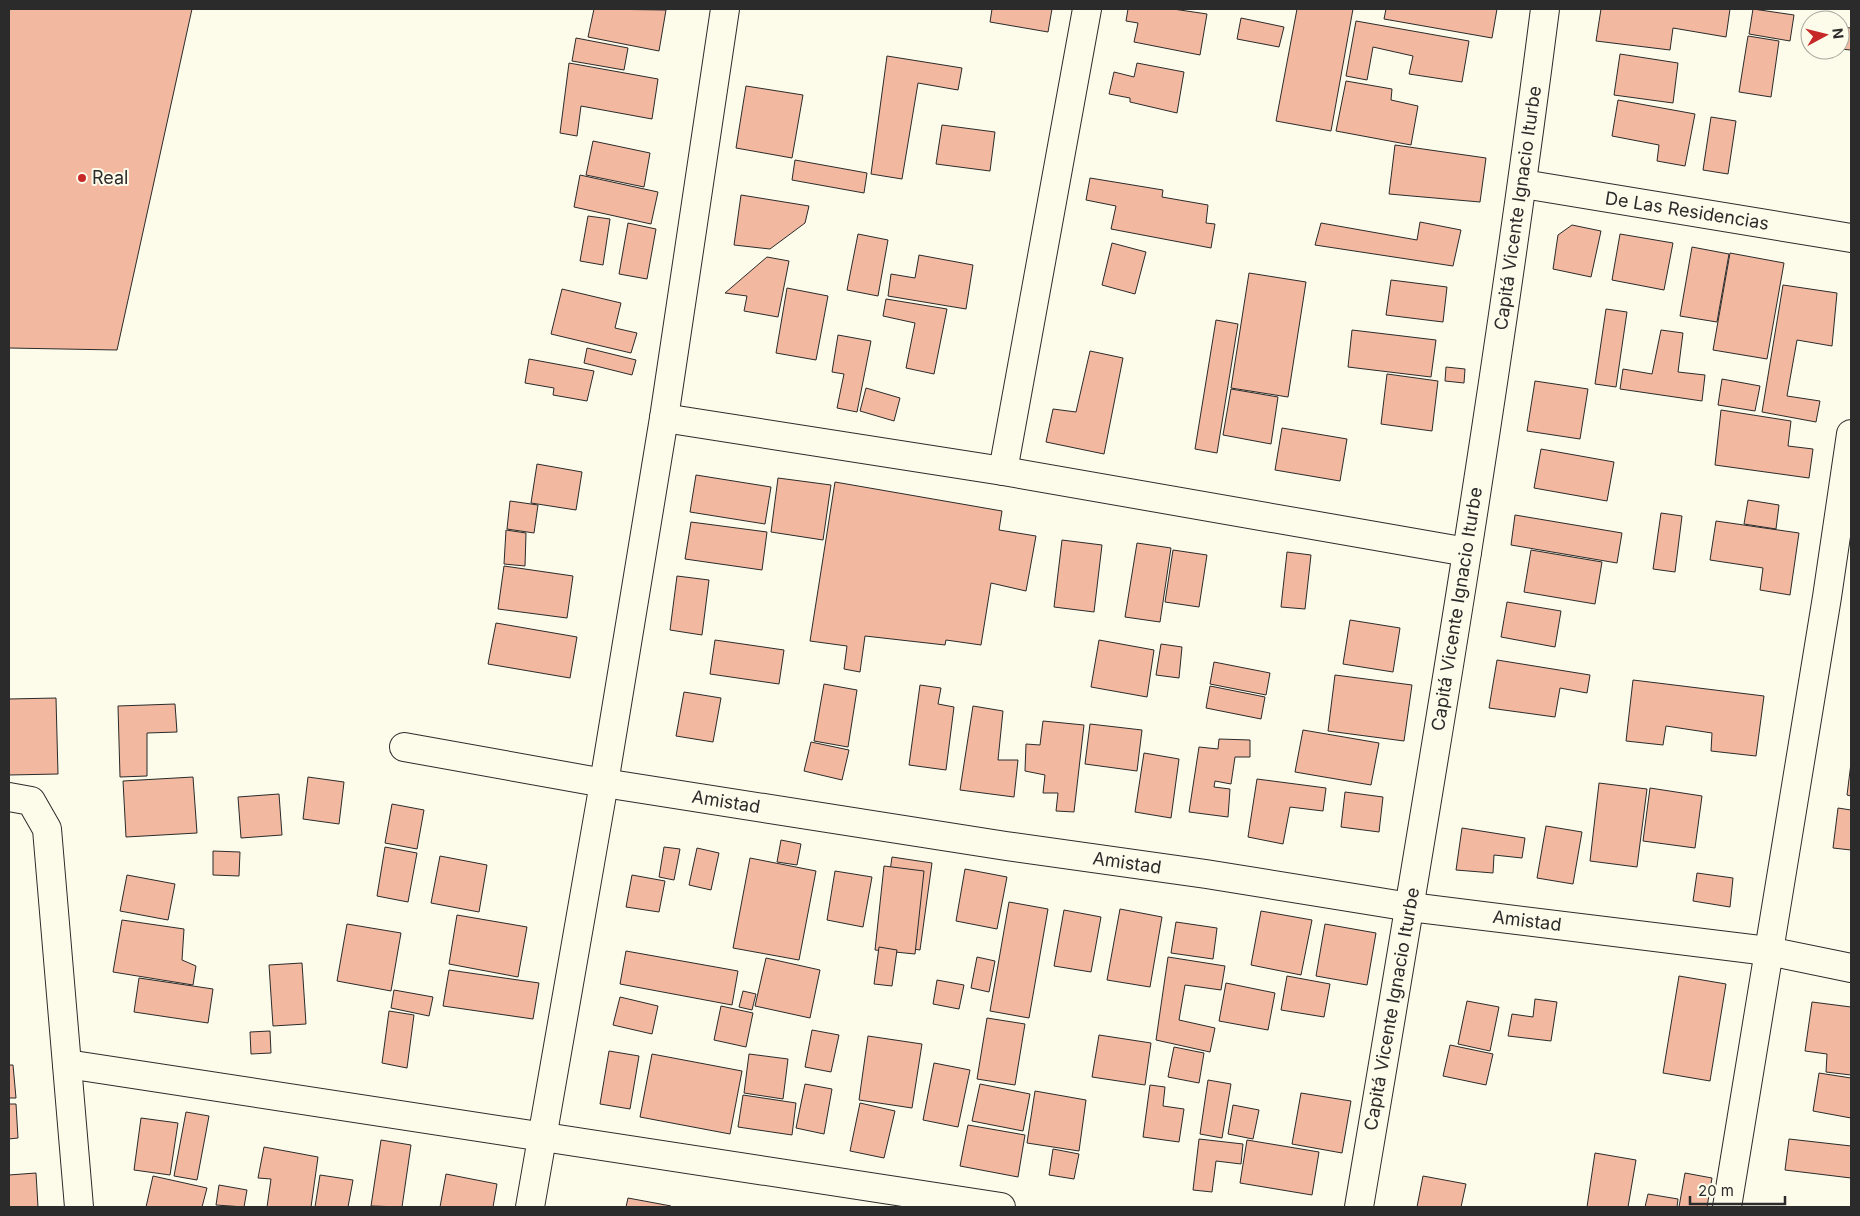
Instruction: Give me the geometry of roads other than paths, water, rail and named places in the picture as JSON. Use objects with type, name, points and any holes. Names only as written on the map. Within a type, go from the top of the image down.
[{"type":"street","points":[[530,1207],[541,1135],[604,783],[664,418],[725,9]]},
{"type":"street","points":[[1003,471],[1087,9]]},
{"type":"street","name":"Capitá Vicente Ignacio Iturbe","points":[[1359,1207],[1410,907],[1467,552],[1523,184],[1545,9]]},
{"type":"street","name":"De Las Residencias","points":[[1523,184],[1851,238]]},
{"type":"street","points":[[664,418],[1003,471],[1467,552]]},
{"type":"street","points":[[1727,1207],[1768,951],[1839,599],[1851,434]]},
{"type":"street","name":"Amistad","points":[[404,747],[604,783],[1410,907],[1768,951],[1851,968]]},
{"type":"street","points":[[9,797],[31,801],[47,829],[79,1207]]},
{"type":"street","points":[[67,1064],[541,1135],[1001,1207]]},
{"type":"place","name":"Real","points":[[82,178]]}]
